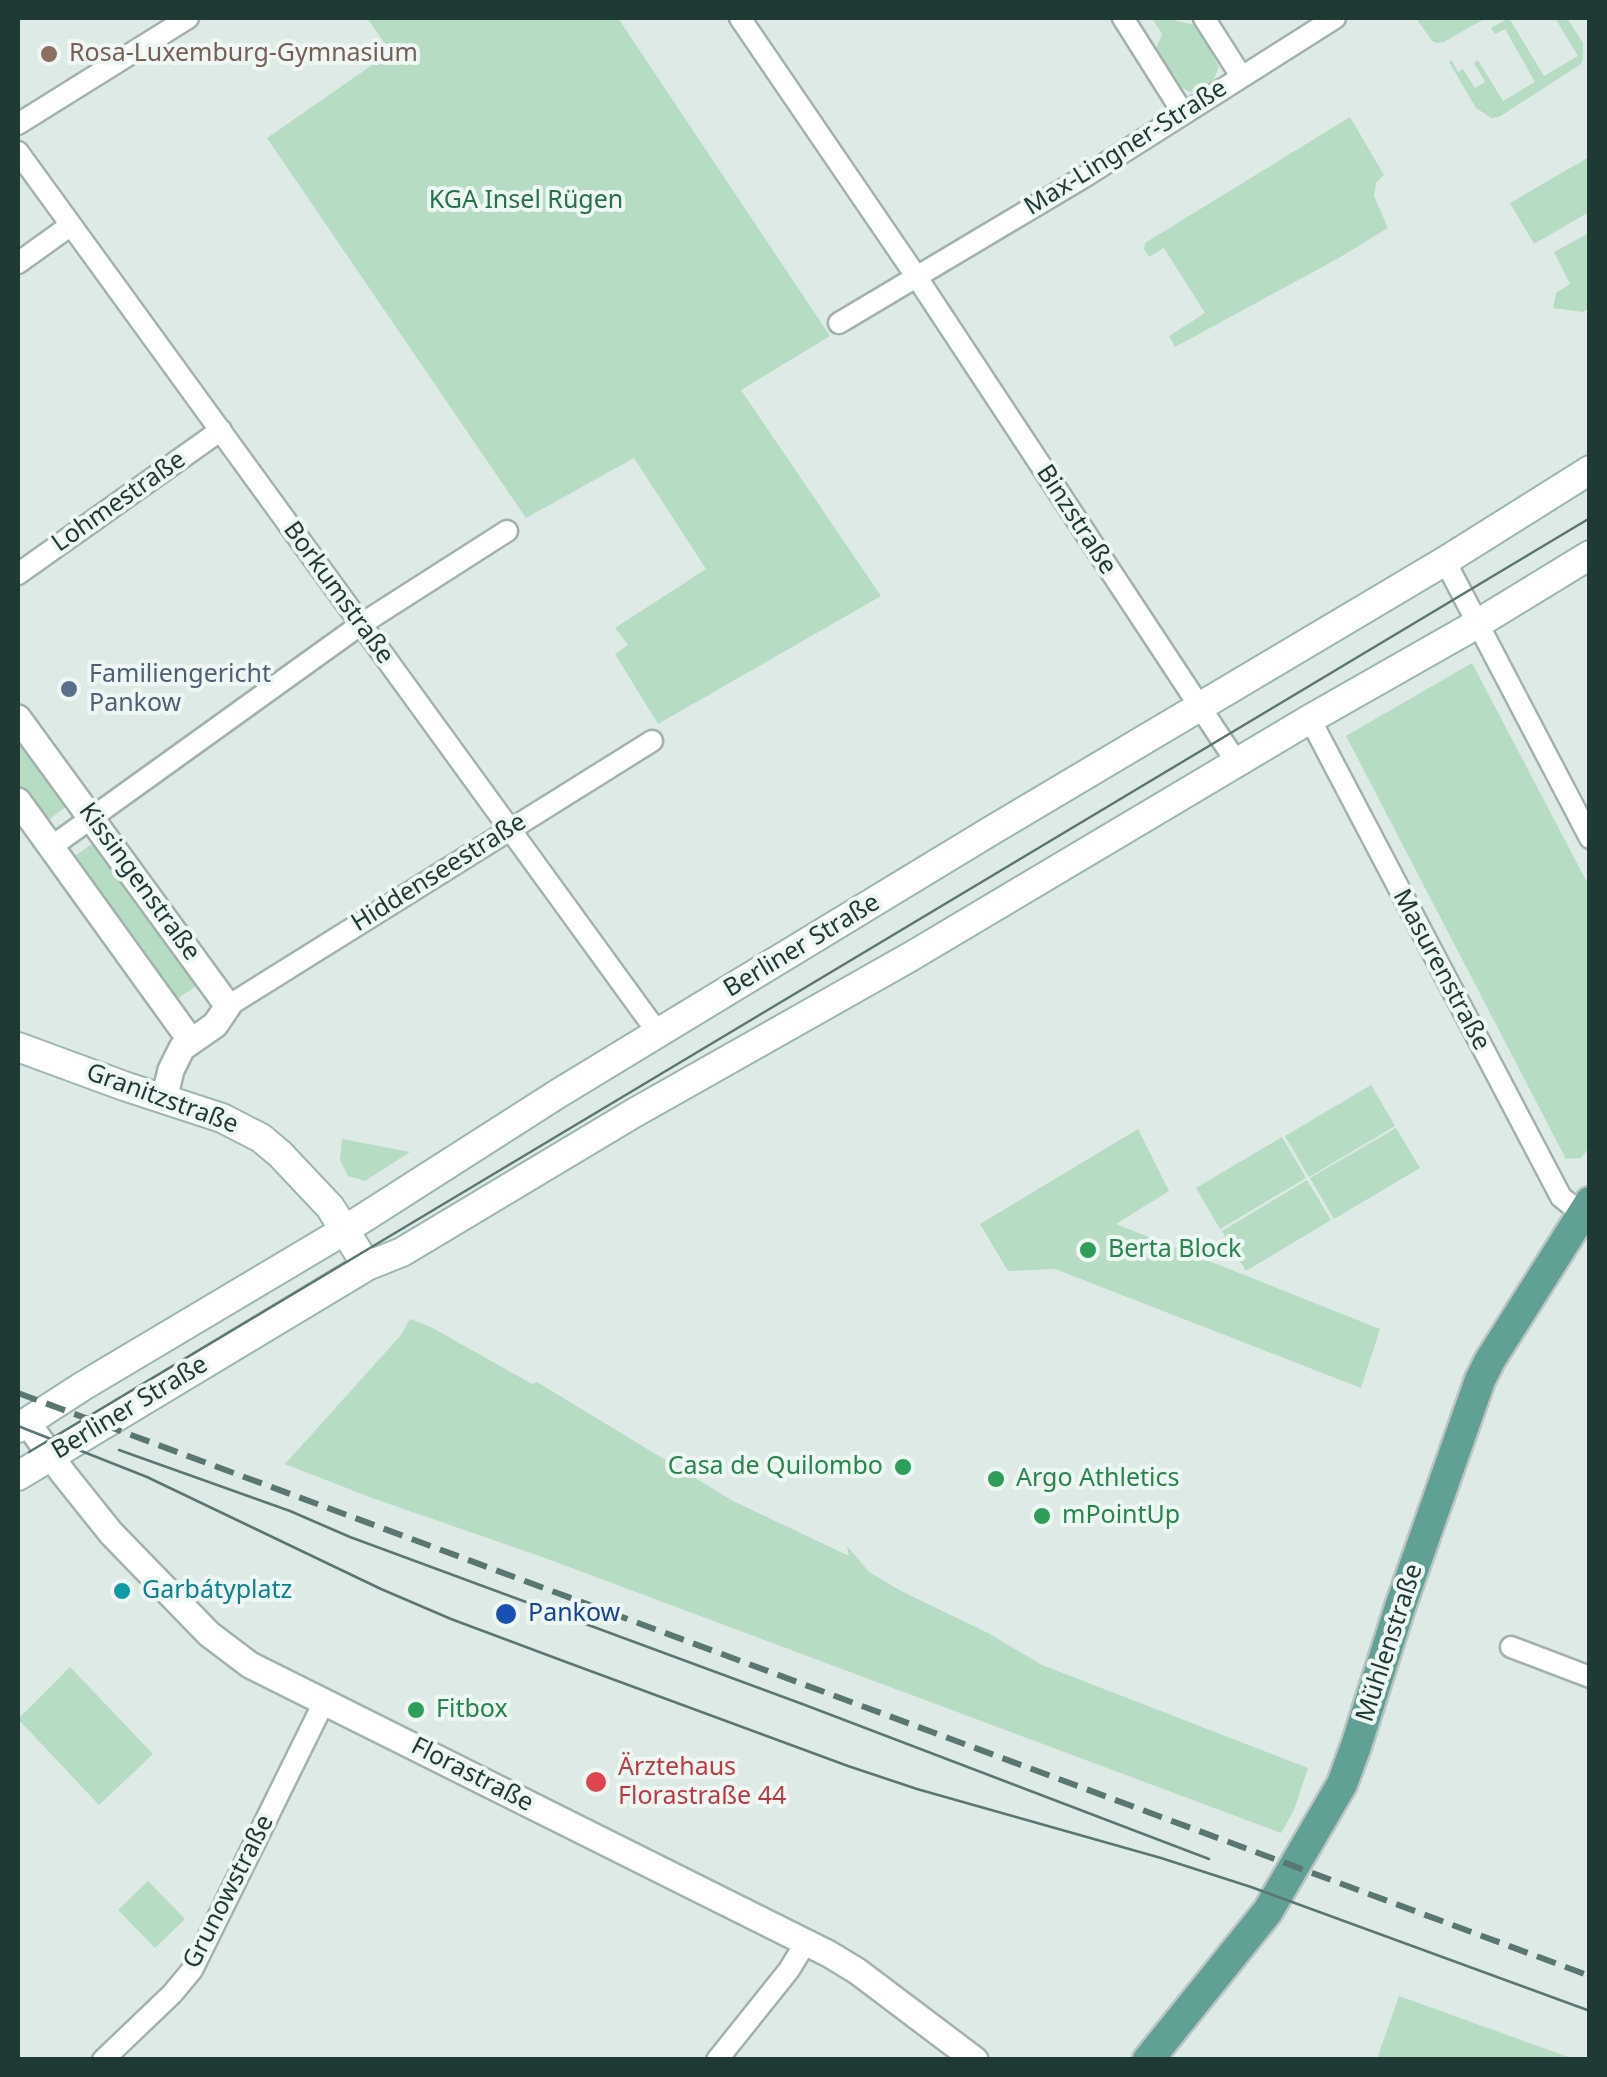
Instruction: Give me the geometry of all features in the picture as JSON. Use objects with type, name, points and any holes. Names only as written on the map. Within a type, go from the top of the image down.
[{"type":"main road","name":"Berliner Straße","points":[[22,1425],[346,1229],[559,1093],[1590,470]]},
{"type":"main road","name":"Berliner Straße","points":[[18,1476],[367,1266],[402,1252],[526,1176],[910,957],[1590,555]]},
{"type":"main road","name":"Granitzstraße","points":[[18,1047],[222,1118],[261,1138],[321,1196],[367,1266]]},
{"type":"main road","name":"Mühlenstraße","points":[[1148,2060],[1268,1911],[1342,1784],[1480,1380],[1585,1208]]},
{"type":"street","points":[[18,124],[188,18]]},
{"type":"street","name":"Binzstraße","points":[[740,18],[916,276],[1238,764]]},
{"type":"street","points":[[1123,18],[1183,114]]},
{"type":"street","points":[[1204,18],[1242,76]]},
{"type":"street","name":"Max-Lingner-Straße","points":[[916,276],[1084,177],[1335,18]]},
{"type":"street","name":"Borkumstraße","points":[[18,152],[658,1033]]},
{"type":"street","points":[[18,263],[70,225]]},
{"type":"street","points":[[838,323],[916,276]]},
{"type":"street","name":"Lohmestraße","points":[[18,574],[221,430]]},
{"type":"street","points":[[51,847],[360,625],[506,532]]},
{"type":"street","points":[[1445,561],[1590,838]]},
{"type":"street","name":"Kissingenstraße","points":[[18,718],[228,1006]]},
{"type":"street","name":"Masurenstraße","points":[[1310,719],[1561,1197],[1585,1208]]},
{"type":"street","name":"Hiddenseestraße","points":[[228,1006],[652,742]]},
{"type":"street","name":"Kissingenstraße","points":[[18,801],[191,1041]]},
{"type":"street","points":[[164,1099],[177,1054],[215,1026],[228,1006]]},
{"type":"street","name":"Florastraße","points":[[22,1425],[105,1528],[209,1634],[250,1665],[806,1942],[856,1971],[974,2060]]},
{"type":"street","points":[[1511,1647],[1590,1678]]},
{"type":"street","name":"Grunowstraße","points":[[103,2060],[192,1970],[324,1702]]},
{"type":"street","points":[[717,2060],[789,1970],[806,1942]]},
{"type":"green space","name":"KGA Insel Rügen","points":[[367,18],[618,18],[830,336],[741,390],[881,596],[658,724],[615,654],[628,645],[615,628],[706,569],[634,458],[526,518],[267,138],[391,52]]},
{"type":"green space","points":[[1152,18],[1174,18],[1197,25],[1219,67],[1212,84],[1190,92],[1176,84],[1157,55],[1162,34]]},
{"type":"green space","points":[[1416,18],[1456,20],[1486,18],[1437,43]]},
{"type":"green space","points":[[1509,18],[1544,76],[1578,56],[1555,18],[1567,18],[1583,43],[1583,59],[1499,117],[1491,118],[1476,108],[1449,62],[1452,60],[1458,72],[1463,69],[1475,88],[1485,82],[1474,63],[1478,60],[1503,101],[1535,82],[1505,29],[1495,34],[1491,28]]},
{"type":"green space","points":[[1350,117],[1384,175],[1376,183],[1374,196],[1388,228],[1175,347],[1169,336],[1205,313],[1164,248],[1149,257],[1145,243]]},
{"type":"green space","points":[[1589,157],[1589,212],[1534,244],[1510,203]]},
{"type":"green space","points":[[1589,233],[1589,308],[1583,312],[1553,308],[1556,293],[1570,284],[1554,252]]},
{"type":"green space","points":[[1472,663],[1589,886],[1590,1146],[1581,1158],[1566,1159],[1346,736]]},
{"type":"green space","points":[[18,730],[71,803],[43,824],[18,788]]},
{"type":"green space","points":[[96,841],[201,983],[172,1002],[69,860]]},
{"type":"green space","points":[[1371,1085],[1395,1126],[1309,1177],[1285,1136]]},
{"type":"green space","points":[[1396,1128],[1420,1168],[1334,1219],[1310,1178]]},
{"type":"green space","name":"Berta Block","points":[[1138,1129],[1169,1191],[1116,1224],[1380,1329],[1361,1388],[1055,1269],[1008,1271],[980,1224]]},
{"type":"green space","points":[[1282,1137],[1306,1178],[1220,1229],[1196,1188]]},
{"type":"green space","points":[[342,1139],[410,1152],[365,1181],[348,1176],[340,1160]]},
{"type":"green space","points":[[1307,1180],[1331,1220],[1246,1271],[1222,1231]]},
{"type":"green space","points":[[410,1319],[532,1384],[537,1382],[733,1501],[849,1556],[847,1546],[869,1572],[1042,1665],[1308,1768],[1294,1810],[1281,1833],[285,1464],[401,1335]]},
{"type":"green space","points":[[70,1667],[153,1754],[99,1805],[18,1719]]},
{"type":"green space","points":[[148,1881],[185,1919],[155,1948],[118,1910]]},
{"type":"green space","points":[[1399,1996],[1574,2059],[1377,2059]]},
{"type":"tram line","points":[[29,1452],[1590,518]]},
{"type":"tram line","points":[[18,1426],[147,1477],[381,1589],[566,1662],[917,1789],[1251,1887],[1590,2011]]},
{"type":"tram line","points":[[119,1450],[1209,1859]]},
{"type":"railway","points":[[18,1393],[1590,1976]]},
{"type":"place","name":"Rosa-Luxemburg-Gymnasium","points":[[49,54]]},
{"type":"place","name":"Familiengericht Pankow","points":[[69,689]]},
{"type":"place","name":"Berta Block","points":[[1088,1250]]},
{"type":"place","name":"Casa de Quilombo","points":[[903,1467]]},
{"type":"place","name":"Argo Athletics","points":[[996,1479]]},
{"type":"place","name":"mPointUp","points":[[1042,1516]]},
{"type":"place","name":"Garbátyplatz","points":[[122,1591]]},
{"type":"place","name":"Pankow","points":[[506,1614]]},
{"type":"place","name":"Fitbox","points":[[416,1710]]},
{"type":"place","name":"Ärztehaus Florastraße 44","points":[[596,1782]]}]
